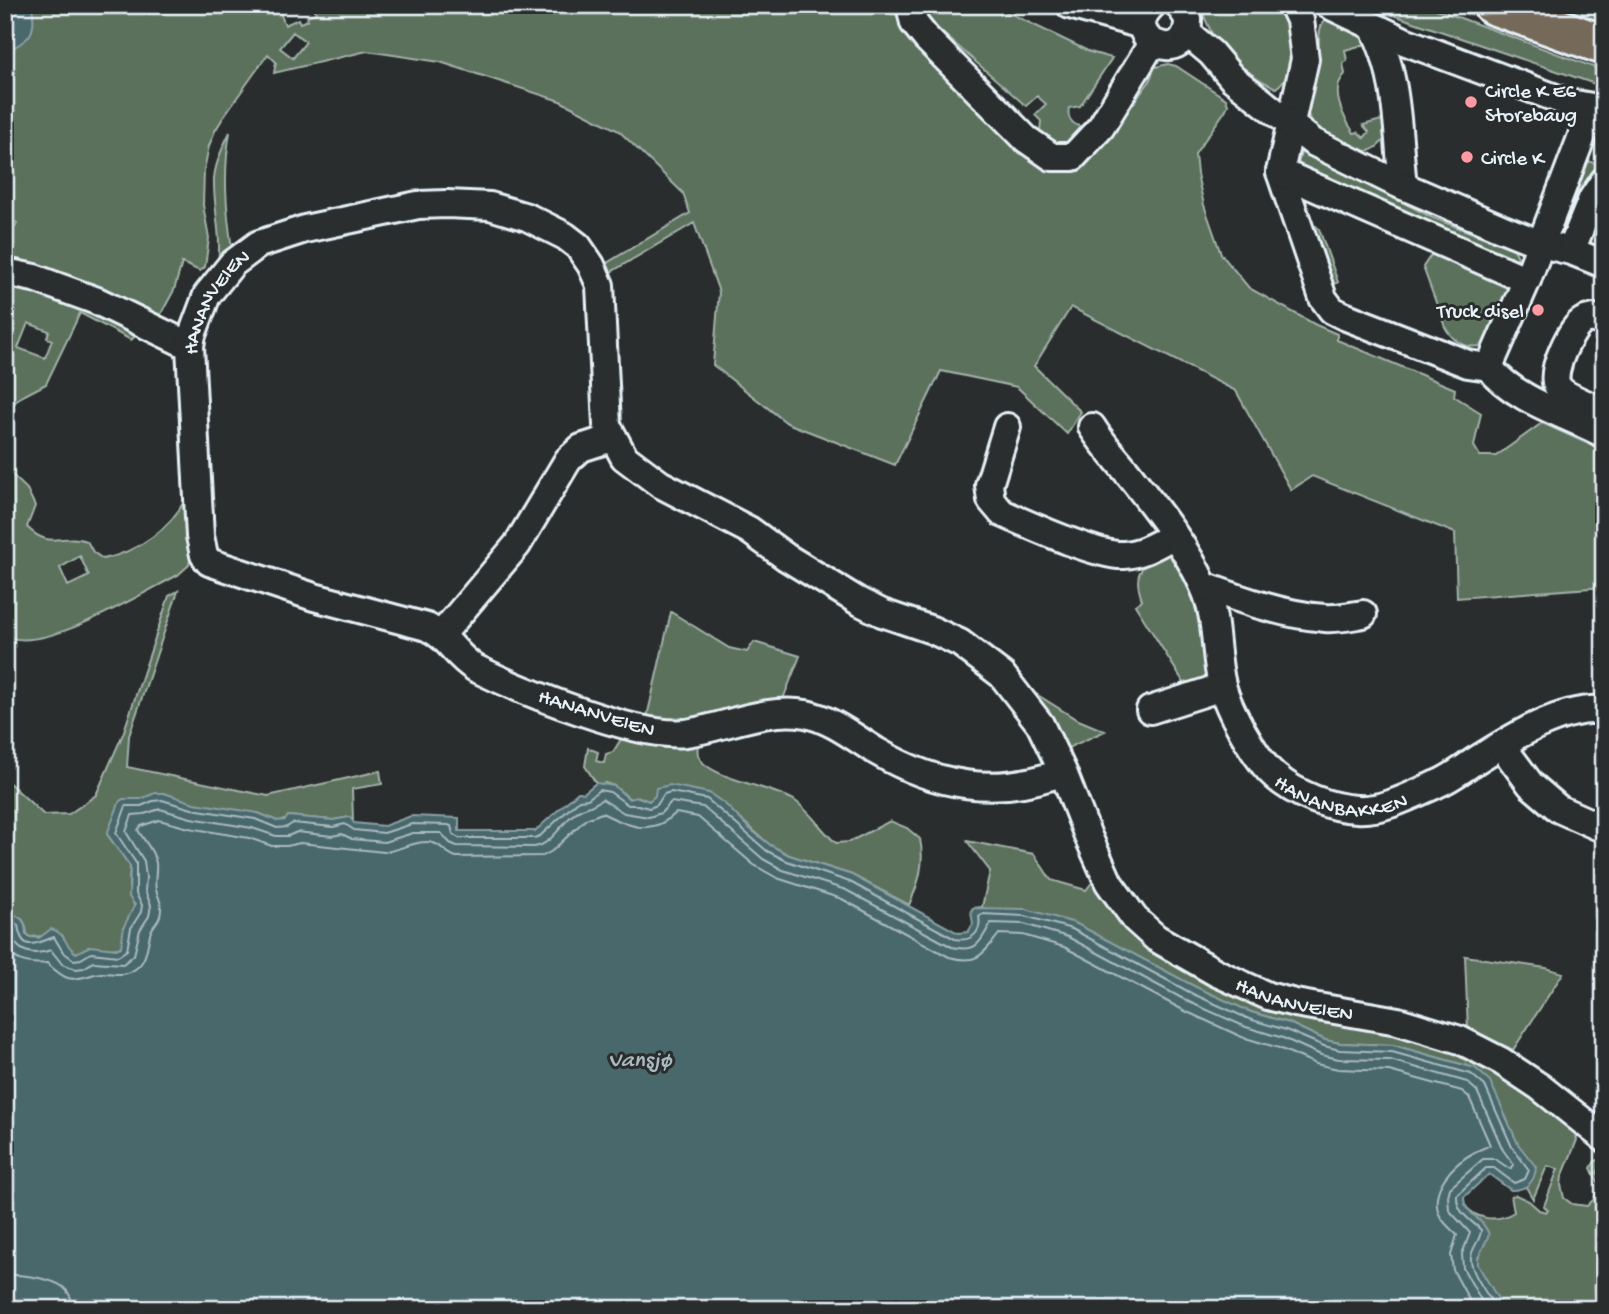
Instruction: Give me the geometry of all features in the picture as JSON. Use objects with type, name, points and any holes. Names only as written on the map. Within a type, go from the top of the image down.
[{"type":"highway","points":[[1493,5],[1604,45]]},
{"type":"street","points":[[911,5],[914,23],[926,38],[1026,139],[1052,157],[1073,157],[1101,127],[1149,24]]},
{"type":"street","points":[[1070,5],[1149,24]]},
{"type":"street","points":[[1149,24],[1158,46],[1172,46],[1186,33],[1188,19],[1179,5]]},
{"type":"street","points":[[1293,5],[1300,20],[1305,59],[1280,172],[1324,298],[1332,310],[1415,345],[1468,364],[1489,367],[1499,380],[1514,390],[1604,434]]},
{"type":"street","points":[[1329,5],[1404,41],[1569,103],[1599,108],[1489,367]]},
{"type":"street","points":[[1373,27],[1384,48],[1393,86],[1403,186]]},
{"type":"street","points":[[1186,33],[1211,53],[1232,78],[1313,142],[1403,186],[1541,244],[1571,251],[1604,264]]},
{"type":"street","points":[[1280,172],[1527,280]]},
{"type":"street","points":[[1571,251],[1592,200],[1604,180]]},
{"type":"street","name":"HANANVEIEN","points":[[1063,772],[1036,782],[1016,785],[946,782],[903,767],[839,727],[809,714],[770,713],[685,733],[640,729],[563,705],[475,668],[463,661],[442,634],[428,627],[256,579],[209,562],[204,555],[200,536],[190,346],[207,295],[232,264],[259,244],[305,229],[418,205],[490,206],[550,227],[578,246],[600,285],[607,425],[624,457],[660,484],[749,530],[858,601],[882,613],[932,630],[996,670],[1040,724],[1063,772],[1109,883],[1135,919],[1156,938],[1217,973],[1268,996],[1398,1021],[1460,1040],[1501,1061],[1541,1087],[1604,1138]]},
{"type":"street","points":[[5,272],[34,278],[97,301],[190,346]]},
{"type":"street","points":[[1604,323],[1594,318],[1582,321],[1558,360],[1555,377],[1557,385],[1564,393],[1604,412]]},
{"type":"street","name":"HANANBAKKEN","points":[[1092,426],[1174,535],[1204,586],[1213,614],[1222,687],[1255,752],[1274,776],[1301,793],[1357,809],[1372,808],[1442,782],[1548,720],[1588,708],[1604,710]]},
{"type":"street","points":[[1007,427],[989,485],[990,500],[1002,513],[1112,554],[1124,555],[1149,549],[1174,535]]},
{"type":"street","points":[[442,634],[517,545],[568,460],[581,448],[612,438]]},
{"type":"street","points":[[1204,586],[1234,597],[1312,617],[1339,618],[1363,614]]},
{"type":"street","points":[[1150,710],[1222,687]]},
{"type":"street","points":[[1502,746],[1531,785],[1559,809],[1604,829]]},
{"type":"green space","points":[[31,5],[277,5],[285,25],[298,19],[300,23],[308,20],[307,16],[316,13],[313,5],[899,5],[1029,152],[1103,145],[1149,82],[1155,67],[1168,64],[1176,66],[1226,99],[1228,105],[1195,154],[1197,174],[1204,205],[1221,254],[1249,288],[1337,334],[1337,340],[1455,389],[1454,396],[1481,413],[1474,446],[1480,456],[1496,456],[1542,423],[1604,451],[1604,587],[1457,598],[1455,533],[1312,476],[1291,490],[1236,391],[1071,307],[1034,366],[1081,412],[1067,434],[1017,387],[941,371],[895,465],[787,423],[713,365],[719,292],[694,223],[611,272],[607,263],[690,213],[683,193],[619,131],[560,101],[440,62],[367,51],[274,73],[276,62],[268,54],[226,113],[209,146],[204,170],[203,205],[209,238],[205,267],[200,271],[182,263],[174,290],[160,316],[5,267],[5,244],[17,223],[5,216],[5,23]],"holes":[[[293,32],[306,42],[293,58],[280,48]]]},
{"type":"green space","points":[[922,5],[993,5],[1090,52],[1112,58],[1080,106],[1069,108],[1068,113],[1073,122],[1087,127],[1084,139],[1058,148],[1039,140],[1041,121],[1035,115],[1046,104],[1037,96],[1026,106],[929,21]]},
{"type":"green space","points":[[1199,5],[1280,5],[1288,26],[1292,49],[1289,71],[1284,80],[1276,88],[1230,59],[1210,31]]},
{"type":"green space","points":[[1364,5],[1424,5],[1436,9],[1604,71],[1604,87]]},
{"type":"green space","points":[[1544,5],[1578,5],[1604,15],[1604,28]]},
{"type":"green space","points":[[1326,18],[1361,34],[1366,44],[1345,50],[1345,74],[1340,80],[1338,95],[1342,112],[1354,133],[1358,132],[1364,138],[1369,132],[1363,125],[1385,119],[1384,140],[1371,150],[1359,151],[1341,144],[1315,125],[1307,111],[1320,30]]},
{"type":"green space","points":[[230,132],[226,190],[232,249],[218,263],[214,179]]},
{"type":"green space","points":[[1305,151],[1431,217],[1514,249],[1518,257],[1513,263],[1340,188],[1298,164],[1301,153]]},
{"type":"green space","points":[[1586,160],[1597,164],[1570,223],[1565,221]]},
{"type":"green space","points":[[1316,226],[1338,282],[1332,286],[1310,228]]},
{"type":"green space","points":[[1438,254],[1514,284],[1485,345],[1472,347],[1462,344],[1445,327],[1423,267],[1431,255]]},
{"type":"green space","points":[[5,280],[141,331],[131,340],[80,313],[46,384],[19,398],[5,413]],"holes":[[[28,323],[49,331],[47,338],[52,340],[45,358],[18,348]]]},
{"type":"green space","points":[[5,468],[27,489],[35,506],[27,527],[35,534],[50,540],[70,538],[87,541],[93,552],[103,559],[129,551],[152,537],[173,518],[187,495],[191,554],[189,565],[178,575],[92,620],[66,630],[42,637],[21,639],[5,635]],"holes":[[[80,556],[89,576],[68,586],[60,568]]]},
{"type":"green space","points":[[1159,553],[1168,553],[1179,559],[1187,569],[1198,596],[1211,668],[1205,679],[1186,686],[1135,605],[1142,600],[1138,578],[1142,568]]},
{"type":"green space","points":[[178,591],[129,736],[127,767],[268,796],[380,771],[382,784],[352,789],[353,820],[350,817],[333,820],[288,816],[286,820],[277,821],[258,813],[113,824],[107,834],[130,866],[129,886],[135,909],[131,912],[122,945],[119,948],[76,953],[68,947],[62,935],[30,937],[23,921],[5,911],[5,779],[44,815],[69,814],[96,795],[123,734],[169,596]]},
{"type":"green space","points":[[671,612],[729,648],[747,652],[754,642],[800,656],[783,699],[738,708],[697,725],[646,721]]},
{"type":"green space","points":[[1029,694],[1036,694],[1076,719],[1105,731],[1068,748],[1063,746]]},
{"type":"green space","points":[[623,736],[699,739],[698,755],[703,763],[726,776],[794,800],[836,843],[849,842],[890,821],[907,828],[920,839],[922,856],[918,881],[909,905],[852,875],[789,855],[770,845],[738,817],[638,797],[630,799],[614,786],[605,783],[606,799],[578,792],[584,793],[596,783],[585,766],[588,748],[598,752],[596,761],[604,763],[606,754],[613,752]]},
{"type":"green space","points":[[967,841],[1034,854],[1051,880],[1086,890],[1094,880],[1155,952],[1213,985],[1419,1037],[1494,1067],[1571,1124],[1577,1140],[1562,1177],[1564,1198],[1572,1204],[1587,1206],[1600,1187],[1591,1168],[1595,1161],[1604,1159],[1597,1173],[1604,1177],[1604,1309],[1504,1309],[1503,1306],[1485,1309],[1463,1204],[1474,1214],[1501,1218],[1514,1212],[1511,1196],[1516,1195],[1546,1212],[1548,1210],[1544,1206],[1558,1169],[1547,1166],[1533,1199],[1526,1187],[1511,1190],[1489,1174],[1468,1066],[1393,1045],[1325,1040],[1289,1023],[1251,1012],[971,911],[973,908],[982,907],[990,871]]},
{"type":"green space","points":[[1465,956],[1563,973],[1513,1050],[1468,1030]]},
{"type":"water","points":[[5,5],[32,5],[33,23],[26,39],[5,52]]},
{"type":"water","name":"Vansjø","points":[[596,783],[614,786],[629,799],[638,797],[649,801],[655,796],[656,788],[670,785],[709,793],[770,845],[789,855],[852,875],[958,933],[968,932],[973,924],[973,908],[1026,909],[1075,923],[1196,987],[1251,1012],[1289,1023],[1325,1040],[1393,1045],[1475,1068],[1490,1081],[1518,1144],[1536,1167],[1534,1177],[1521,1189],[1511,1190],[1489,1174],[1464,1197],[1467,1207],[1487,1229],[1489,1235],[1478,1258],[1478,1265],[1504,1309],[67,1309],[14,1300],[5,1301],[5,911],[21,918],[26,934],[30,937],[39,938],[51,929],[62,936],[76,953],[90,946],[116,949],[121,947],[124,926],[135,905],[129,897],[130,866],[107,834],[120,801],[164,793],[194,803],[258,813],[277,821],[285,820],[288,816],[333,820],[350,817],[354,823],[384,826],[411,816],[459,818],[459,831],[535,831],[578,792],[584,793]]},
{"type":"place","name":"Circle K E6 Storebaug","points":[[1471,102]]},
{"type":"place","name":"Circle K","points":[[1467,157]]},
{"type":"place","name":"Truck disel","points":[[1538,310]]}]
